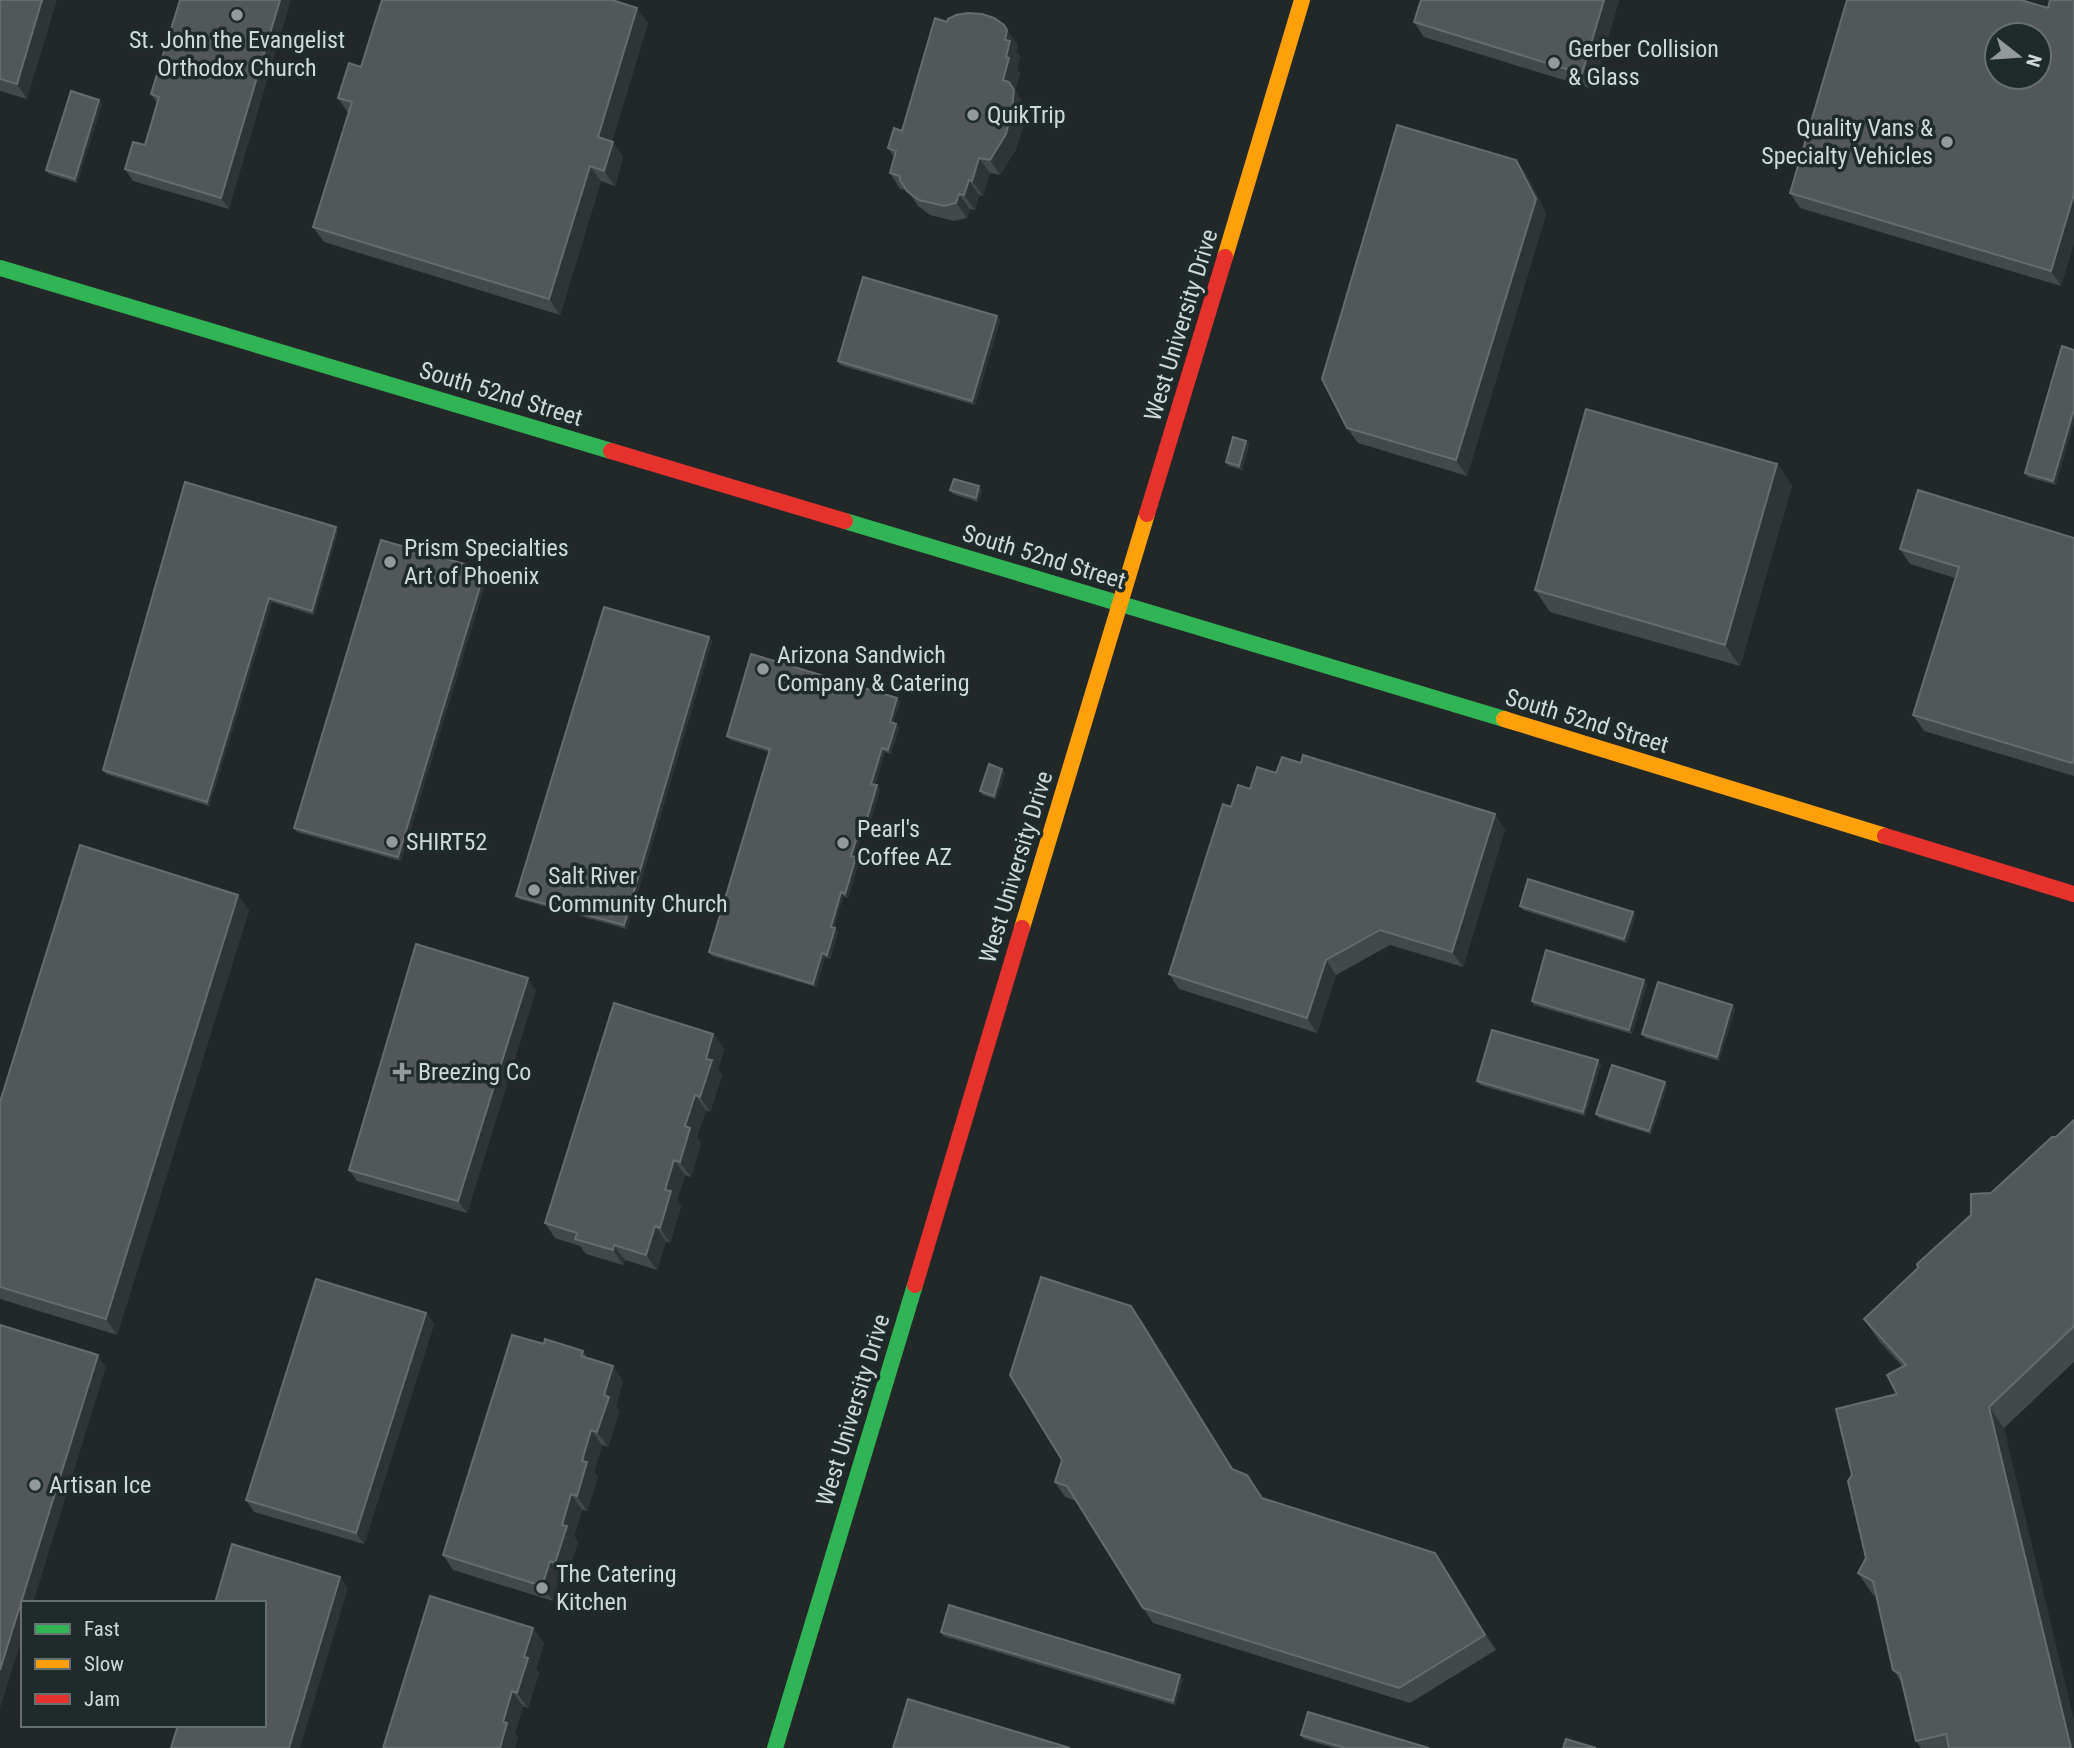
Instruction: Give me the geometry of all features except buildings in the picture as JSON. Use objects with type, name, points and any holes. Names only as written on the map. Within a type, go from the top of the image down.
[{"type":"main road","name":"West University Drive","points":[[775,1748],[1302,0]]},
{"type":"main road","name":"South 52nd Street","points":[[0,268],[1120,603],[2074,894]]},
{"type":"traffic: fast","points":[[0,268],[611,451]]},
{"type":"traffic: fast","points":[[845,521],[1504,719]]},
{"type":"traffic: fast","points":[[775,1748],[915,1285]]},
{"type":"traffic: slow","points":[[1225,257],[1302,0]]},
{"type":"traffic: slow","points":[[1022,928],[1147,514]]},
{"type":"traffic: slow","points":[[1504,719],[1885,836]]},
{"type":"traffic: jam","points":[[1147,514],[1225,257]]},
{"type":"traffic: jam","points":[[611,451],[845,521]]},
{"type":"traffic: jam","points":[[1885,836],[2074,894]]},
{"type":"traffic: jam","points":[[915,1285],[1022,928]]},
{"type":"place","name":"St. John the Evangelist Orthodox Church","points":[[237,15]]},
{"type":"place","name":"Gerber Collision & Glass","points":[[1554,63]]},
{"type":"place","name":"QuikTrip","points":[[973,115]]},
{"type":"place","name":"Quality Vans & Specialty Vehicles","points":[[1947,142]]},
{"type":"place","name":"Prism Specialties Art of Phoenix","points":[[390,562]]},
{"type":"place","name":"Arizona Sandwich Company & Catering","points":[[763,669]]},
{"type":"place","name":"SHIRT52","points":[[392,842]]},
{"type":"place","name":"Pearl's Coffee AZ","points":[[843,843]]},
{"type":"place","name":"Salt River Community Church","points":[[534,890]]},
{"type":"place","name":"Breezing Co","points":[[402,1072]]},
{"type":"place","name":"Artisan Ice","points":[[35,1485]]},
{"type":"place","name":"The Catering Kitchen","points":[[542,1588]]}]
